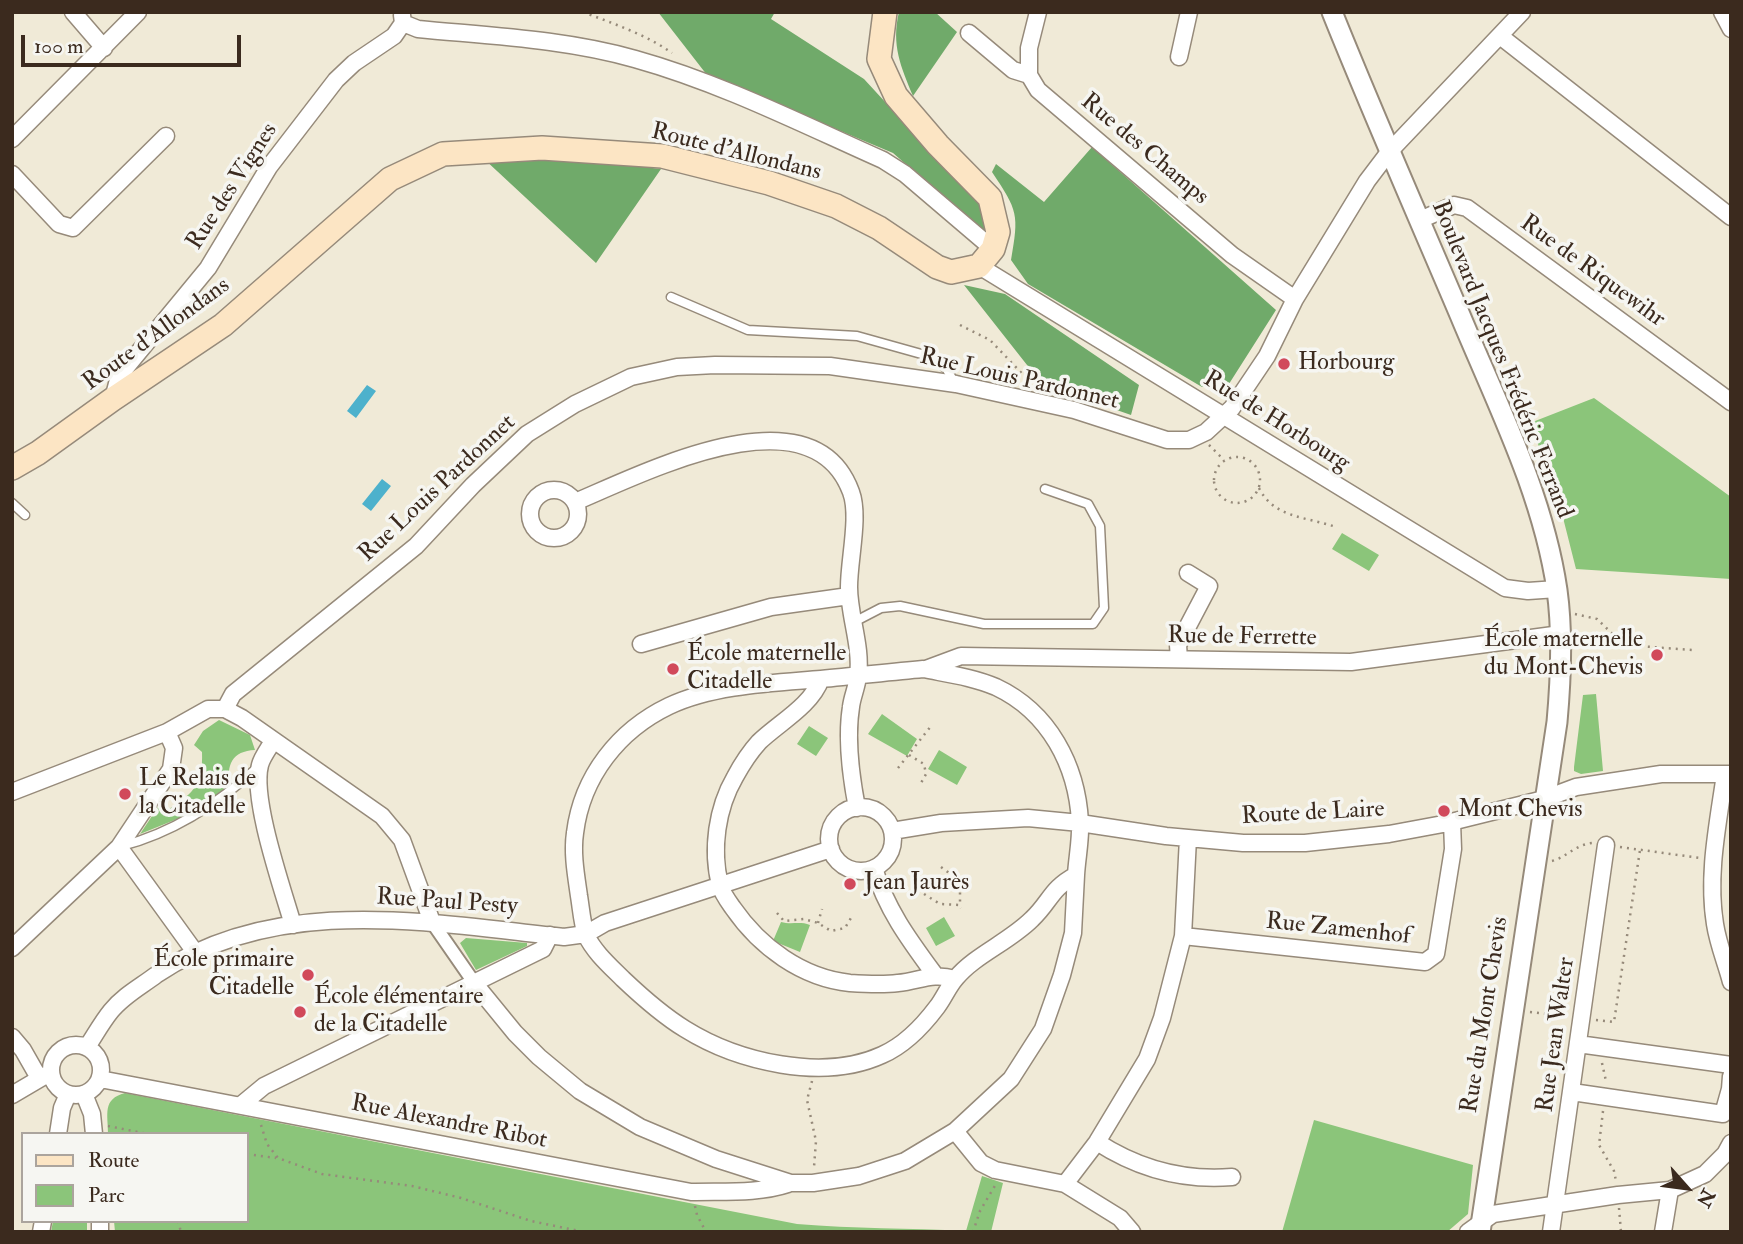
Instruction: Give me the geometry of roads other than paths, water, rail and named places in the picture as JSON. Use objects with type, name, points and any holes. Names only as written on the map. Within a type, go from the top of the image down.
[{"type":"main road","points":[[885,12],[879,59],[896,96],[990,198],[998,232],[986,258]]},
{"type":"main road","name":"Route d'Allondans","points":[[12,468],[38,453],[113,398],[223,325],[390,179],[443,154],[542,148],[662,156],[769,183],[836,206],[879,228],[937,267],[951,272],[986,258]]},
{"type":"street","points":[[73,12],[104,48]]},
{"type":"street","points":[[12,139],[138,12]]},
{"type":"street","points":[[1029,75],[1029,48],[1038,12]]},
{"type":"street","points":[[1179,57],[1189,12]]},
{"type":"street","name":"Boulevard Jacques Frédéric Ferrand","points":[[1332,12],[1388,152],[1420,220],[1520,459],[1544,527],[1557,589],[1561,634],[1561,681],[1544,799]]},
{"type":"street","name":"Rue Louis Pardonnet","points":[[225,709],[233,694],[416,546],[473,485],[527,434],[575,404],[631,377],[677,367],[702,365],[830,366],[956,384],[1074,411],[1167,440],[1189,440],[1206,432],[1224,417],[1267,356],[1294,299],[1388,152],[1522,12]]},
{"type":"street","points":[[1723,12],[1731,29]]},
{"type":"street","name":"Rue de Horbourg","points":[[402,18],[418,29],[538,40],[632,58],[692,76],[865,152],[905,174],[986,258],[1224,417],[1505,588],[1528,591],[1557,589]]},
{"type":"street","name":"Rue des Vignes","points":[[113,398],[120,376],[208,268],[269,167],[336,80],[354,63],[394,36],[402,18]]},
{"type":"street","name":"Rue des Champs","points":[[969,33],[1013,70],[1029,75],[1038,90],[1232,254],[1294,299]]},
{"type":"street","points":[[1500,36],[1731,217]]},
{"type":"street","points":[[12,174],[59,224],[73,228],[166,136]]},
{"type":"street","name":"Rue de Riquewihr","points":[[1420,220],[1454,205],[1467,208],[1731,402]]},
{"type":"street","points":[[575,502],[690,454],[746,441],[780,441],[812,449],[830,460],[843,475],[852,494],[855,518],[849,562],[849,596],[859,675],[850,708],[851,774],[856,808]]},
{"type":"street","points":[[1179,659],[1178,645],[1209,586],[1188,573]]},
{"type":"street","points":[[641,643],[771,607],[849,596]]},
{"type":"street","name":"Rue de Ferrette","points":[[923,670],[961,656],[1351,662],[1561,634]]},
{"type":"street","points":[[12,792],[167,732],[208,709],[225,709],[242,718],[382,816],[402,840],[432,922],[475,984],[515,1033],[539,1057],[580,1091],[640,1127],[676,1143],[790,1183],[813,1183],[859,1176],[905,1161],[955,1131],[1012,1079],[1043,1029],[1073,933],[1080,823],[1076,792],[1063,752],[1045,723],[1023,704],[997,688],[966,677],[923,670],[730,688],[673,704],[644,719],[617,741],[594,774],[581,803],[575,834],[575,872],[586,934],[595,949],[648,1003],[686,1030],[730,1051],[793,1067],[816,1068],[839,1068],[882,1055],[915,1035],[955,979],[970,964],[1006,942],[1034,918],[1059,884],[1076,876]]},
{"type":"street","points":[[821,679],[816,693],[747,757],[729,788],[720,813],[716,847],[720,886],[744,925],[769,948],[791,963],[822,977],[850,983],[898,983],[935,975],[955,979]]},
{"type":"street","points":[[12,948],[119,847],[171,769],[174,748],[167,732]]},
{"type":"street","points":[[273,741],[260,765],[259,794],[272,853],[293,925]]},
{"type":"street","name":"Route de Laire","points":[[892,831],[941,823],[1028,818],[1243,843],[1305,842],[1389,834],[1452,822],[1544,799],[1576,787],[1661,774],[1728,774]]},
{"type":"street","points":[[1728,774],[1712,859],[1712,884],[1715,926],[1731,982]]},
{"type":"street","name":"Rue du Mont Chevis","points":[[1476,1229],[1544,799]]},
{"type":"street","points":[[866,807],[883,815],[892,831],[892,849],[882,864],[864,871],[844,866],[831,849],[830,838],[837,818],[856,808],[866,807]]},
{"type":"street","name":"Rue Zamenhof","points":[[1183,936],[1425,962],[1436,954],[1453,849],[1452,822]]},
{"type":"street","points":[[1065,1184],[1097,1142],[1147,1059],[1162,1018],[1183,936],[1188,838]]},
{"type":"street","name":"Rue Jean Walter","points":[[1551,1232],[1606,845]]},
{"type":"street","points":[[119,847],[195,952]]},
{"type":"street","name":"Rue Paul Pesty","points":[[88,1047],[108,1014],[123,998],[172,964],[195,952],[255,932],[341,919],[432,922],[550,935],[586,934],[605,923],[831,849]]},
{"type":"street","points":[[874,868],[882,893],[902,930],[935,975]]},
{"type":"street","points":[[241,1105],[264,1086],[543,949],[550,935]]},
{"type":"street","points":[[12,1037],[57,1086],[76,1094],[92,1114],[94,1132]]},
{"type":"street","points":[[1578,1044],[1731,1065]]},
{"type":"street","points":[[12,1095],[45,1075],[54,1058],[65,1047],[88,1047],[101,1064],[100,1079],[96,1086],[76,1094],[62,1108],[58,1132]]},
{"type":"street","points":[[1572,1092],[1723,1115],[1731,1076]]},
{"type":"street","name":"Rue Alexandre Ribot","points":[[100,1079],[691,1192],[777,1188],[790,1183]]},
{"type":"street","points":[[955,1131],[981,1163],[1003,1172],[1065,1184],[1120,1218],[1132,1232]]},
{"type":"street","points":[[1097,1142],[1117,1155],[1149,1169],[1206,1179],[1232,1177]]},
{"type":"street","points":[[1476,1229],[1493,1214],[1670,1190],[1705,1174],[1729,1155]]},
{"type":"street","points":[[1663,1232],[1670,1190]]},
{"type":"lane","points":[[671,297],[748,330],[857,336],[925,355],[946,368],[956,384]]},
{"type":"lane","points":[[854,622],[881,608],[900,606],[985,624],[1093,624],[1104,608],[1100,526],[1088,504],[1045,489]]},
{"type":"lane","points":[[12,503],[25,515]]},
{"type":"lane","points":[[119,847],[144,840],[187,821],[219,801],[260,765]]},
{"type":"water","points":[[367,385],[376,391],[356,418],[347,411]]},
{"type":"water","points":[[382,479],[391,486],[371,511],[362,504]]},
{"type":"place","name":"Horbourg","points":[[1284,364]]},
{"type":"place","name":"École maternelle du Mont-Chevis","points":[[1657,655]]},
{"type":"place","name":"École maternelle Citadelle","points":[[673,669]]},
{"type":"place","name":"Le Relais de la Citadelle","points":[[125,794]]},
{"type":"place","name":"Mont Chevis","points":[[1444,811]]},
{"type":"place","name":"Jean Jaurès","points":[[850,884]]},
{"type":"place","name":"École primaire Citadelle","points":[[308,975]]},
{"type":"place","name":"École élémentaire de la Citadelle","points":[[300,1012]]}]
